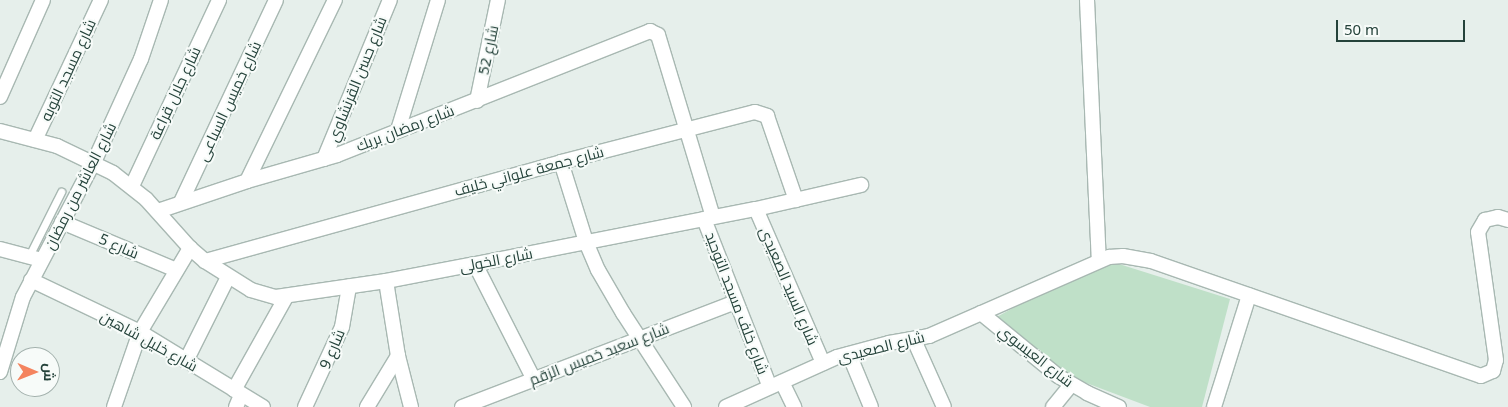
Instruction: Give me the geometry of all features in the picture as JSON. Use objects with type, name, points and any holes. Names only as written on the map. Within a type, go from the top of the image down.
[{"type":"street","points":[[0,98],[43,0]]},
{"type":"street","name":"شارع مسجد التوبه","points":[[35,140],[101,0]]},
{"type":"street","name":"شارع العاشر من رمضان","points":[[1,367],[20,305],[31,280],[35,258],[62,222],[94,162],[142,59],[161,0]]},
{"type":"street","name":"شارع جلال قراعة","points":[[132,186],[219,0]]},
{"type":"street","name":"شارع خميس السباعى","points":[[181,202],[276,0]]},
{"type":"street","points":[[246,181],[335,0]]},
{"type":"street","name":"شارع حسن القرنشاوي","points":[[324,159],[390,0]]},
{"type":"street","points":[[398,130],[438,0]]},
{"type":"street","name":"شارع 52","points":[[477,101],[498,0]]},
{"type":"street","points":[[1087,0],[1099,260]]},
{"type":"street","name":"شارع رمضان بريك","points":[[158,211],[246,181],[324,159],[477,101],[647,31]]},
{"type":"street","name":"شارع خلف مسجد التوحيد","points":[[647,31],[653,31],[658,35],[688,129],[709,218],[736,302],[776,384],[794,407]]},
{"type":"street","name":"شارع جمعة علواني خليف","points":[[205,261],[561,162],[754,112],[764,113],[767,116],[796,200]]},
{"type":"street","name":"شارع الخولى","points":[[0,131],[35,140],[94,162],[132,186],[158,211],[190,248],[205,261],[228,277],[261,295],[286,297],[476,264],[756,209],[861,185]]},
{"type":"street","points":[[561,162],[586,242],[607,286],[684,407]]},
{"type":"street","name":"شارع السيد الصعيدى","points":[[756,209],[823,363]]},
{"type":"street","name":"شارع الصعيدى","points":[[726,407],[823,363],[889,343],[914,340],[981,313],[1099,260],[1124,256],[1151,261],[1481,376],[1493,371],[1496,360],[1478,232],[1485,220],[1498,217],[1508,220]]},
{"type":"street","name":"شارع 5","points":[[62,222],[176,270]]},
{"type":"street","points":[[114,407],[140,332],[190,248]]},
{"type":"street","points":[[0,249],[35,258]]},
{"type":"street","points":[[476,264],[534,380]]},
{"type":"street","points":[[186,360],[228,277]]},
{"type":"street","name":"شارع خليل شاهين","points":[[31,280],[140,332],[186,360],[237,397],[263,407]]},
{"type":"street","points":[[386,281],[398,356],[411,407]]},
{"type":"street","name":"شارع 9","points":[[305,407],[342,327],[349,287]]},
{"type":"street","points":[[1214,407],[1249,296]]},
{"type":"street","points":[[237,397],[286,297]]},
{"type":"street","name":"شارع سعيد خميس الزقم","points":[[462,407],[639,337],[736,302]]},
{"type":"street","name":"شارع العيسوي","points":[[981,313],[1071,385],[1119,407]]},
{"type":"street","points":[[914,340],[944,407]]},
{"type":"street","points":[[849,354],[871,407]]},
{"type":"street","points":[[367,407],[398,356]]},
{"type":"street","points":[[1053,407],[1071,385]]},
{"type":"lane","points":[[35,258],[62,192]]},
{"type":"green space","points":[[1119,264],[1230,299],[1202,407],[1150,407],[1073,378],[995,318],[1042,292],[1096,267]]}]
